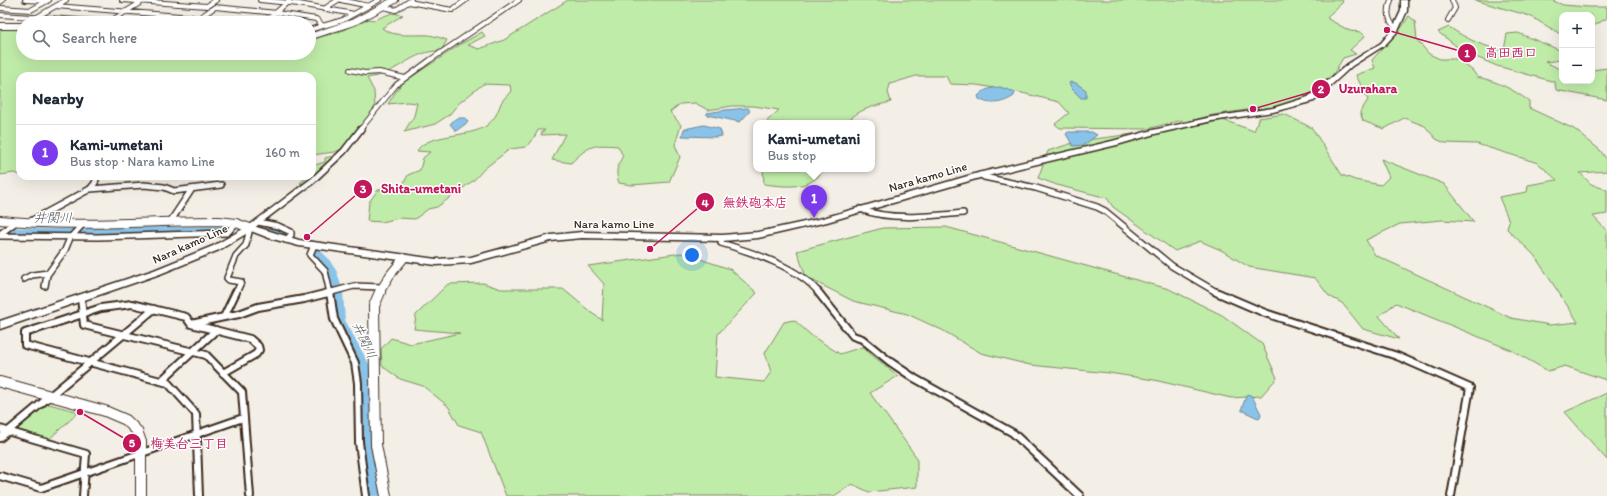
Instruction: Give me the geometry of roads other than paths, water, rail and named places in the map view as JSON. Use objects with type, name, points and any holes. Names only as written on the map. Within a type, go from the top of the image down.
[{"type":"main road","name":"Nara kamo Line","points":[[0,325],[157,272],[199,256],[250,228],[286,240],[436,262],[471,260],[551,238],[582,235],[722,238],[770,233],[981,175],[1114,143],[1153,132],[1212,119],[1273,110],[1301,103],[1314,96],[1350,65],[1383,44],[1396,28],[1404,11],[1404,0]]},
{"type":"street","points":[[25,0],[48,1]]},
{"type":"street","points":[[39,16],[66,0]]},
{"type":"street","points":[[122,0],[207,6],[216,0]]},
{"type":"street","points":[[260,0],[289,1],[354,14]]},
{"type":"street","points":[[324,9],[339,0],[369,6]]},
{"type":"street","points":[[316,28],[354,14],[379,0]]},
{"type":"street","points":[[316,35],[348,26],[395,0]]},
{"type":"street","points":[[384,7],[396,10],[410,1],[452,10],[466,0]]},
{"type":"street","points":[[316,177],[344,151],[388,94],[405,78],[519,0]]},
{"type":"street","points":[[1391,0],[1388,14],[1391,25],[1396,28]]},
{"type":"street","points":[[1448,20],[1455,8],[1452,0]]},
{"type":"street","points":[[0,8],[32,10],[48,1]]},
{"type":"street","points":[[119,16],[143,1]]},
{"type":"street","points":[[273,16],[289,1]]},
{"type":"street","points":[[56,6],[181,16]]},
{"type":"street","points":[[202,16],[216,7],[296,16]]},
{"type":"street","points":[[0,15],[18,16]]},
{"type":"street","points":[[316,19],[323,26]]},
{"type":"street","points":[[0,26],[16,26]]},
{"type":"street","points":[[350,70],[365,73],[379,72],[405,78]]},
{"type":"street","points":[[981,175],[984,177],[1036,188],[1097,207],[1105,211],[1175,267],[1196,281],[1233,299],[1313,329],[1388,352],[1470,388],[1451,496]]},
{"type":"street","points":[[25,224],[54,207],[90,189],[96,180]]},
{"type":"street","points":[[224,317],[241,282],[226,278],[236,256],[246,244],[250,228],[313,180]]},
{"type":"street","points":[[90,189],[111,189],[131,185],[167,188],[174,191],[192,190],[222,185]]},
{"type":"street","points":[[170,222],[192,190]]},
{"type":"street","points":[[860,209],[896,216],[932,216],[963,213]]},
{"type":"street","points":[[0,220],[14,224],[80,227],[219,221],[236,223],[250,228]]},
{"type":"street","points":[[258,222],[278,226],[291,232],[291,235],[286,240]]},
{"type":"street","points":[[0,235],[70,238],[227,233],[236,223]]},
{"type":"street","points":[[0,235],[14,224]]},
{"type":"street","points":[[45,286],[48,273],[65,250],[70,238],[80,227]]},
{"type":"street","points":[[722,238],[721,243],[726,246],[754,253],[792,271],[816,289],[853,336],[862,339],[889,362],[914,378],[1013,433],[1080,496]]},
{"type":"street","points":[[314,245],[310,255],[325,270],[331,292],[334,318],[355,363],[358,382],[359,442],[366,496]]},
{"type":"street","points":[[386,496],[376,445],[374,408],[374,306],[382,287],[404,258]]},
{"type":"street","points":[[24,279],[35,274],[48,273]]},
{"type":"street","points":[[191,324],[239,314],[258,307],[304,299],[354,286],[382,287]]},
{"type":"street","points":[[82,298],[84,325],[206,355],[242,392],[250,496]]},
{"type":"street","points":[[199,496],[196,414],[168,383],[25,345],[25,333],[101,308],[132,304],[186,317],[191,324],[250,339],[258,346],[259,350],[256,354],[223,373]]},
{"type":"street","points":[[0,438],[154,309]]},
{"type":"street","points":[[161,381],[216,330]]},
{"type":"street","points":[[0,382],[121,416],[131,423],[137,431],[141,442],[141,496]]},
{"type":"street","points":[[0,476],[41,488],[243,418]]},
{"type":"street","points":[[0,429],[86,454],[83,496]]},
{"type":"water","points":[[1069,83],[1076,83],[1086,90],[1086,98],[1081,98],[1072,89]]},
{"type":"water","points":[[1000,87],[1015,92],[1014,96],[997,103],[979,99],[978,96],[985,90]]},
{"type":"water","points":[[748,108],[750,111],[740,122],[707,115],[707,113]]},
{"type":"water","points":[[466,118],[468,122],[456,131],[450,124],[455,119]]},
{"type":"water","points":[[704,125],[720,129],[722,136],[682,136],[684,129]]},
{"type":"water","points":[[1068,132],[1092,132],[1097,135],[1084,145],[1073,146],[1066,134]]},
{"type":"water","points":[[1247,394],[1252,396],[1261,414],[1260,417],[1258,418],[1241,410]]},
{"type":"waterway","name":"井関川","points":[[0,230],[56,232],[227,229]]},
{"type":"waterway","name":"井関川","points":[[275,229],[284,232]]},
{"type":"waterway","name":"井関川","points":[[315,251],[325,261],[332,272],[336,285],[340,320],[364,366],[368,449],[373,496]]},
{"type":"place","name":"高田西口","points":[[1387,30]]},
{"type":"place","name":"Uzurahara","points":[[1253,109]]},
{"type":"place","name":"Kami-umetani","points":[[814,218]]},
{"type":"place","name":"Shita-umetani","points":[[307,237]]},
{"type":"place","name":"無鉄砲本店","points":[[650,249]]},
{"type":"place","name":"梅美台三丁目","points":[[80,412]]}]
